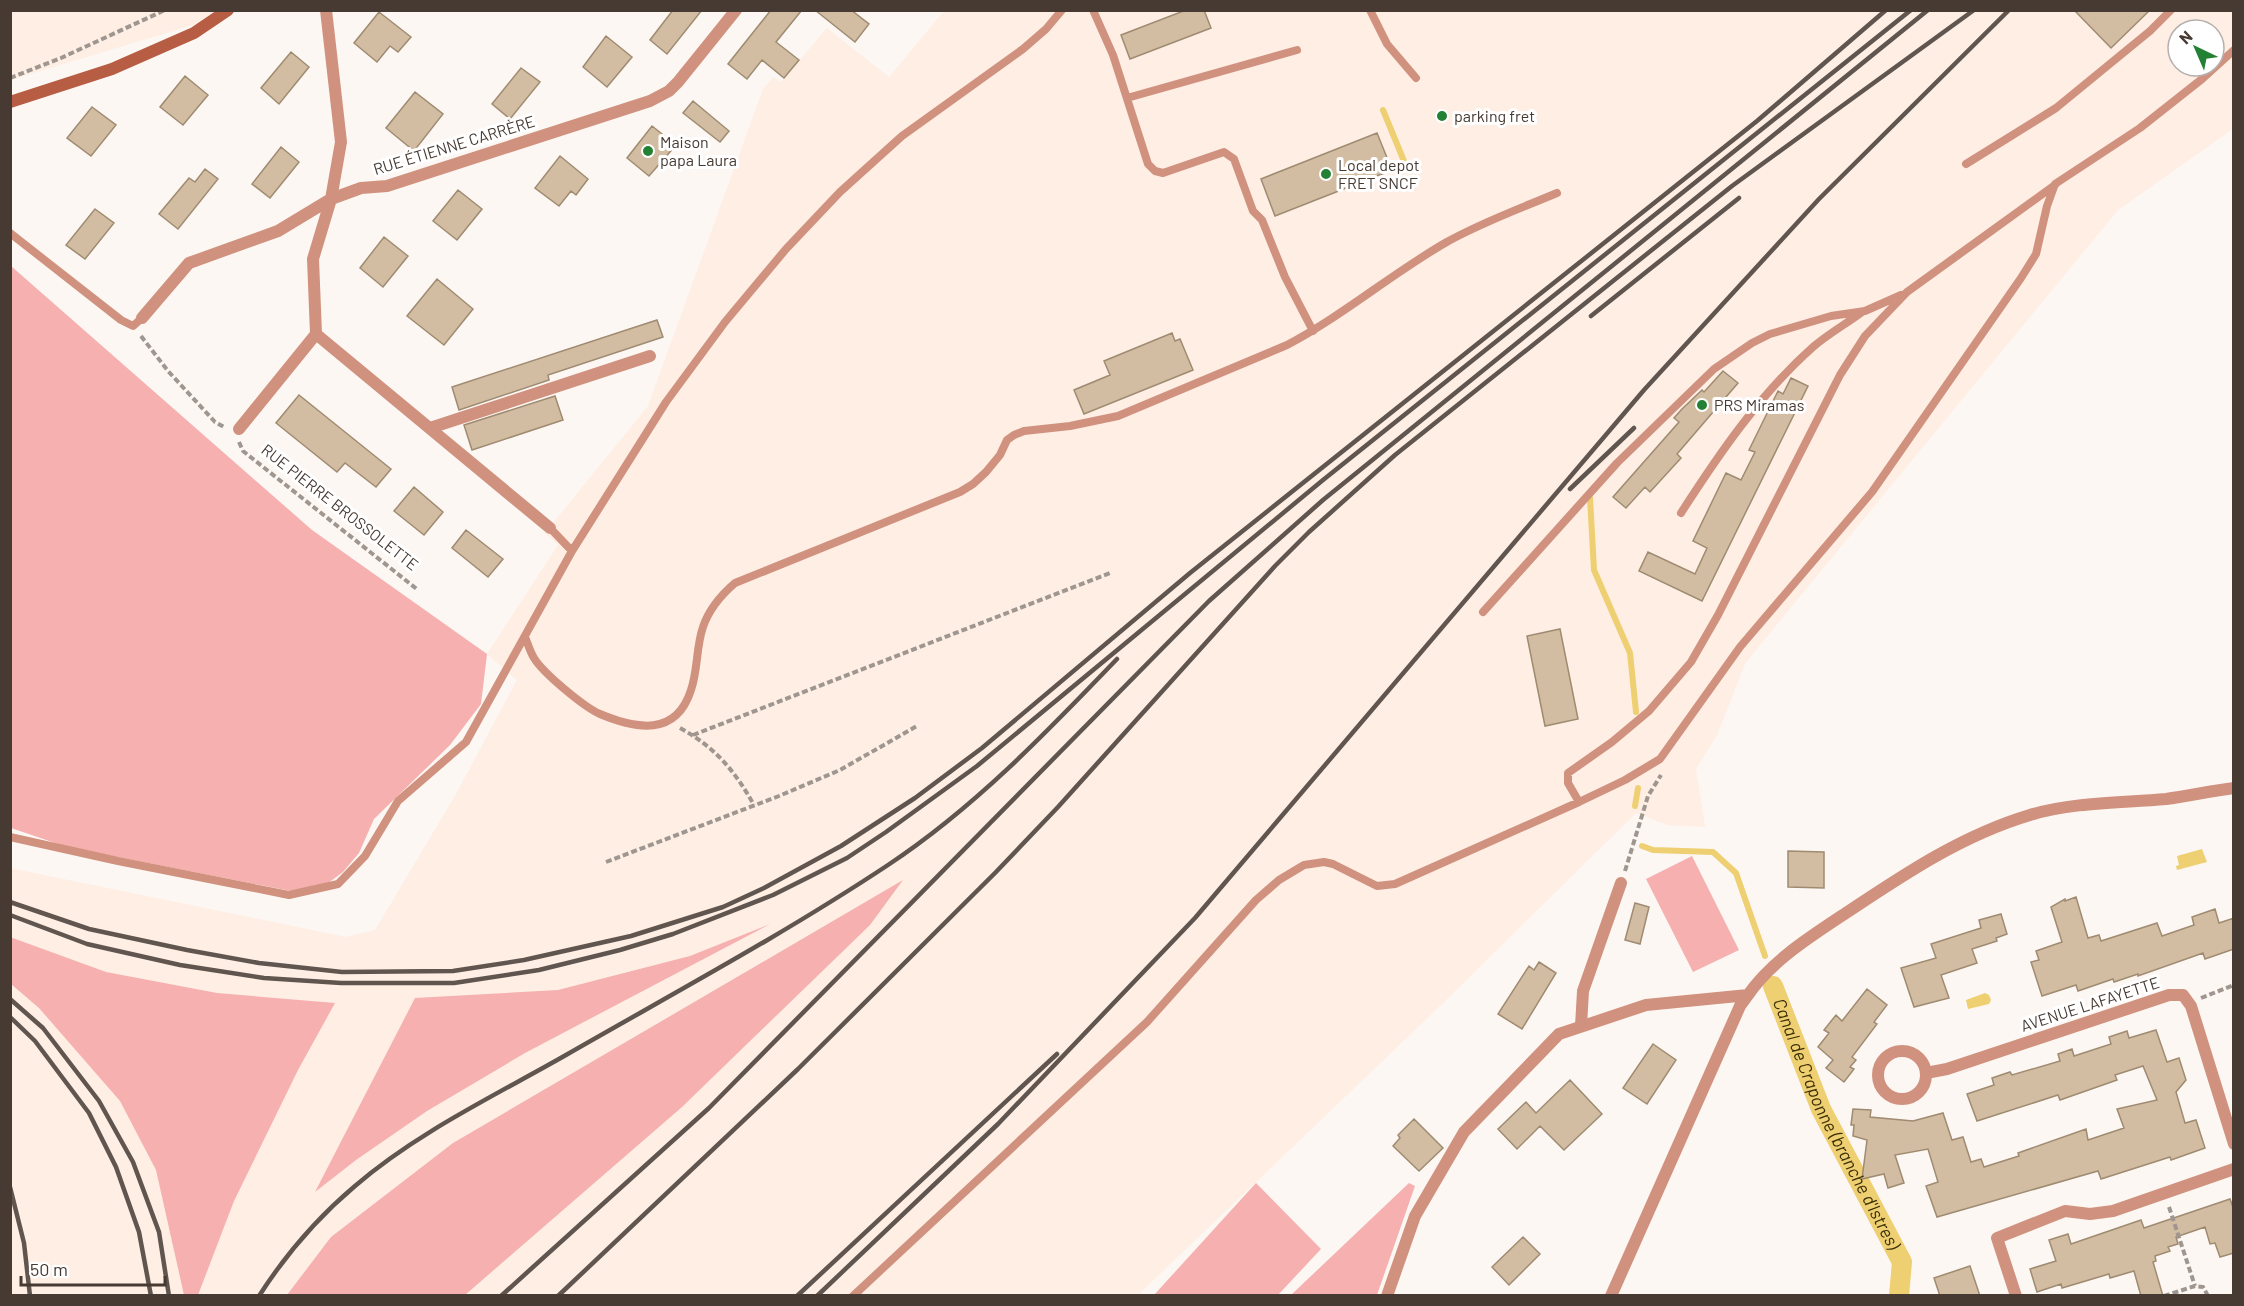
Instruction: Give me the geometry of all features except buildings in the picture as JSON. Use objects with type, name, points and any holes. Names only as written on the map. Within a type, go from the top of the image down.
[{"type":"main road","points":[[10,102],[112,69],[194,33],[228,11]]},
{"type":"street","points":[[239,429],[316,334],[313,259],[331,199],[341,142],[326,10]]},
{"type":"street","name":"RUE ÉTIENNE CARRÈRE","points":[[138,322],[189,263],[278,231],[331,199],[361,188],[387,186],[650,101],[669,91],[678,82],[736,10]]},
{"type":"street","points":[[316,334],[550,528]]},
{"type":"street","points":[[430,428],[650,356]]},
{"type":"street","points":[[1611,1296],[1740,1006],[1759,979],[1811,936],[1913,869],[1974,835],[2031,815],[2090,805],[2167,799],[2234,788]]},
{"type":"street","points":[[1581,1026],[1584,991],[1621,883]]},
{"type":"street","points":[[1387,1296],[1415,1216],[1464,1132],[1559,1034],[1646,1005],[1748,995]]},
{"type":"street","name":"AVENUE LAFAYETTE","points":[[1926,1072],[1947,1069],[2169,995],[2183,995],[2191,1006]]},
{"type":"street","points":[[2191,1006],[2234,1144]]},
{"type":"street","points":[[1898,1052],[1913,1054],[1920,1059],[1926,1072],[1926,1080],[1919,1093],[1906,1099],[1892,1098],[1881,1088],[1878,1081],[1880,1065],[1885,1059],[1898,1052]]},
{"type":"street","points":[[2016,1296],[1997,1238],[2065,1211],[2090,1214],[2113,1211],[2234,1169]]},
{"type":"lane","points":[[10,837],[289,895],[338,884],[365,856],[398,801],[466,742],[572,551],[666,402],[725,322],[786,249],[840,192],[902,136],[1023,49],[1046,29],[1062,10]]},
{"type":"lane","points":[[1093,10],[1113,55],[1148,164],[1155,171],[1163,173],[1224,152],[1234,159],[1252,211],[1262,220],[1285,277],[1313,331]]},
{"type":"lane","points":[[1370,10],[1387,44],[1416,78]]},
{"type":"lane","points":[[1966,164],[2056,108],[2150,31],[2171,10]]},
{"type":"lane","points":[[1127,98],[1297,50]]},
{"type":"lane","points":[[1579,802],[1568,783],[1568,773],[1612,742],[1649,711],[1691,662],[1718,615],[1845,366],[1865,336],[1907,292],[2055,184],[2140,128],[2202,79],[2234,50]]},
{"type":"lane","points":[[853,1296],[1147,1023],[1256,900],[1280,880],[1304,865],[1324,862],[1333,864],[1377,886],[1395,884],[1579,802],[1625,780],[1660,759],[1740,647],[1872,492],[2036,254],[2047,206],[2055,184]]},
{"type":"lane","points":[[525,637],[533,657],[543,669],[591,710],[639,725],[656,726],[669,722],[683,708],[692,690],[703,627],[723,593],[735,583],[960,492],[986,472],[1000,455],[1007,440],[1014,435],[1024,431],[1070,426],[1118,416],[1287,345],[1313,331],[1445,243],[1483,224],[1557,193]]},
{"type":"lane","points":[[10,233],[121,320],[138,322]]},
{"type":"lane","points":[[1681,513],[1717,457],[1776,384],[1812,348],[1865,310],[1907,292]]},
{"type":"lane","points":[[1483,612],[1617,463],[1714,369],[1752,343],[1778,331],[1831,316],[1865,310]]},
{"type":"lane","points":[[550,528],[572,551]]},
{"type":"path","points":[[10,78],[61,58],[165,10]]},
{"type":"path","points":[[138,322],[168,371],[215,422],[224,427],[239,429]]},
{"type":"path","name":"RUE PIERRE BROSSOLETTE","points":[[239,429],[237,439],[243,451],[418,590]]},
{"type":"path","points":[[693,735],[1110,573]]},
{"type":"path","points":[[669,722],[693,735],[722,758],[740,781],[754,805]]},
{"type":"path","points":[[606,862],[840,770],[917,726]]},
{"type":"path","points":[[1621,883],[1648,796],[1659,782],[1662,773]]},
{"type":"path","points":[[2191,1006],[2204,995],[2234,985]]},
{"type":"path","points":[[2164,1193],[2195,1286]]},
{"type":"path","points":[[2164,1296],[2195,1286],[2203,1287],[2208,1296]]},
{"type":"shaded area","points":[[11,11],[239,11],[11,80]]},
{"type":"shaded area","points":[[944,11],[2233,11],[2233,129],[2118,210],[1746,662],[1717,735],[1696,769],[1705,827],[1667,825],[1636,813],[1441,1005],[1138,1295],[11,1295],[10,868],[346,937],[375,930],[456,794],[517,680],[487,654],[558,545],[545,533],[648,406],[763,89],[773,77],[781,82],[827,28],[889,77]]},
{"type":"shaded area","points":[[11,266],[312,530],[487,654],[481,704],[450,745],[374,819],[359,853],[343,872],[320,889],[291,891],[67,847],[11,828]]},
{"type":"shaded area","points":[[2202,849],[2207,862],[2177,870],[2176,866],[2179,865],[2177,856]]},
{"type":"shaded area","points":[[1692,856],[1739,950],[1693,972],[1646,879]]},
{"type":"shaded area","points":[[903,880],[870,925],[682,1107],[465,1295],[287,1295],[331,1237],[453,1143]]},
{"type":"shaded area","points":[[770,924],[525,1053],[427,1111],[356,1160],[315,1192],[415,998],[558,990],[690,956]]},
{"type":"shaded area","points":[[10,937],[106,972],[217,993],[335,1003],[298,1070],[234,1201],[198,1295],[184,1295],[156,1170],[120,1101],[39,1008],[11,984]]},
{"type":"shaded area","points":[[1985,993],[1991,1000],[1989,1004],[1968,1009],[1966,1000]]},
{"type":"shaded area","points":[[1256,1183],[1321,1249],[1278,1295],[1154,1295]]},
{"type":"shaded area","points":[[1409,1183],[1415,1186],[1377,1295],[1291,1295]]},
{"type":"waterway","name":"Canal de Craponne (branche d'Istres)","points":[[1383,110],[1406,166]]},
{"type":"waterway","name":"Canal de Craponne (branche d'Istres)","points":[[1590,498],[1594,570],[1630,653],[1636,712]]},
{"type":"waterway","name":"Canal de Craponne (branche d'Istres)","points":[[1635,806],[1638,788]]},
{"type":"waterway","name":"Canal de Craponne (branche d'Istres)","points":[[1642,846],[1653,850],[1713,852],[1736,873],[1765,956]]},
{"type":"waterway","name":"Canal de Craponne (branche d'Istres)","points":[[1773,986],[1821,1109],[1902,1262],[1899,1296]]},
{"type":"railway","points":[[10,902],[89,929],[259,963],[342,972],[453,971],[524,960],[631,936],[723,907],[764,888],[841,846],[915,798],[982,748],[1190,573],[1757,121],[1886,10]]},
{"type":"railway","points":[[10,915],[87,944],[180,965],[264,978],[341,983],[454,983],[539,970],[620,950],[673,934],[773,895],[847,858],[977,766],[1323,480],[1911,10]]},
{"type":"railway","points":[[501,1296],[709,1108],[1209,601],[1323,500],[1928,10]]},
{"type":"railway","points":[[558,1296],[798,1069],[995,873],[1058,807],[1275,566],[1309,532],[1395,455],[1732,186],[1974,10]]},
{"type":"railway","points":[[817,1296],[998,1124],[1195,918],[1644,390],[1819,199],[2009,10]]},
{"type":"railway","points":[[1591,316],[1739,198]]},
{"type":"railway","points":[[1570,489],[1634,428]]},
{"type":"railway","points":[[259,1296],[291,1251],[315,1224],[341,1198],[379,1167],[457,1116],[809,915],[920,843],[1008,769],[1117,659]]},
{"type":"railway","points":[[10,999],[43,1028],[99,1101],[133,1162],[159,1232],[169,1296]]},
{"type":"railway","points":[[10,1017],[35,1041],[89,1113],[116,1167],[139,1232],[151,1296]]},
{"type":"railway","points":[[797,1296],[1057,1054]]},
{"type":"railway","points":[[10,1187],[24,1243],[30,1296]]},
{"type":"place","name":"parking fret","points":[[1442,116]]},
{"type":"place","name":"Maison papa Laura","points":[[648,151]]},
{"type":"place","name":"Local depot FRET SNCF","points":[[1326,174]]},
{"type":"place","name":"PRS Miramas","points":[[1702,405]]}]
